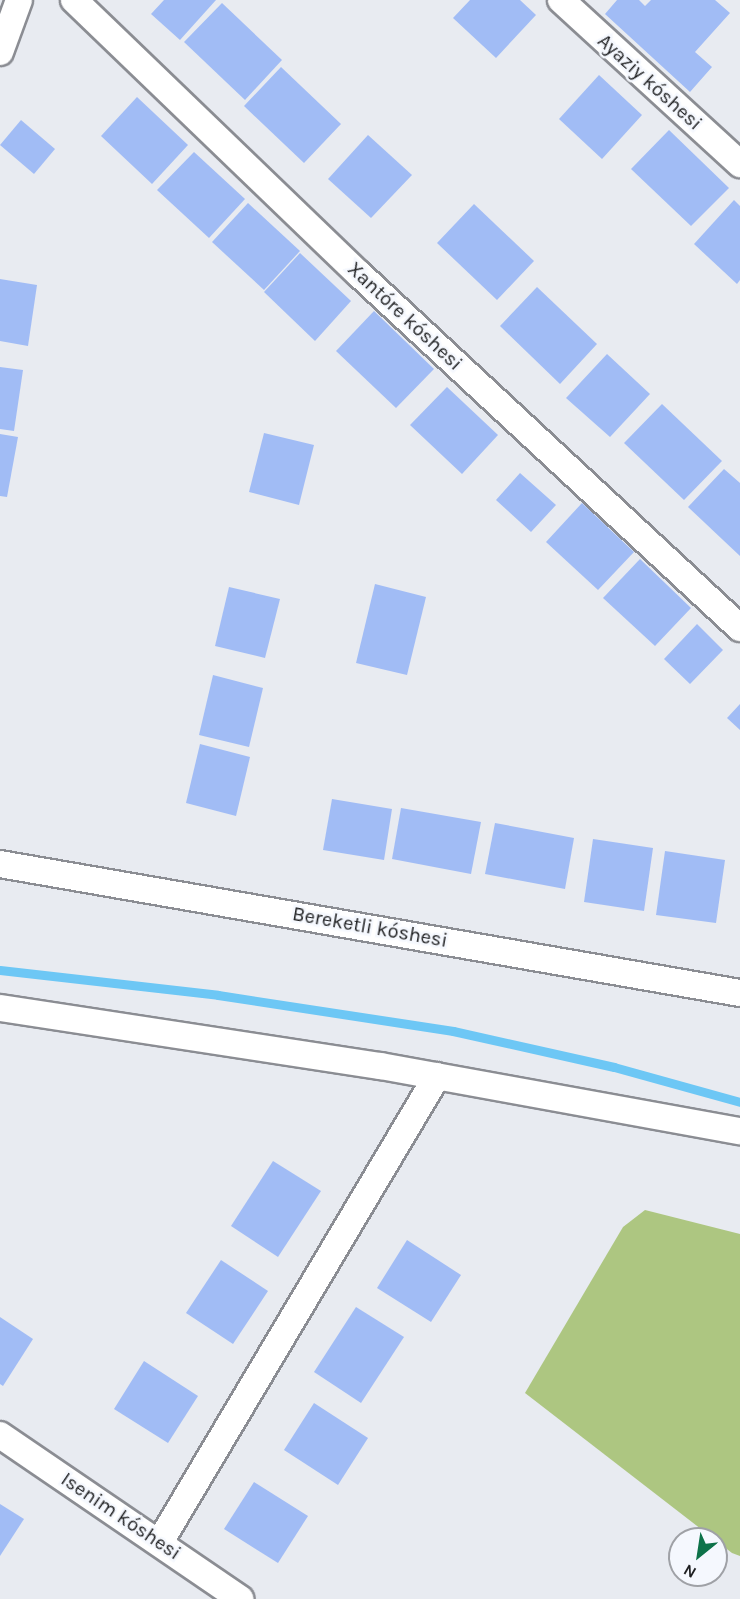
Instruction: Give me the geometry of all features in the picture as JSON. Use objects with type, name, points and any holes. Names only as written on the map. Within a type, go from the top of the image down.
[{"type":"street","points":[[0,52],[19,0]]},
{"type":"street","name":"Xantóre kóshesi","points":[[75,0],[359,274],[740,628]]},
{"type":"street","name":"Ayaziy kóshesi","points":[[561,0],[740,164]]},
{"type":"street","name":"Bereketli kóshesi","points":[[0,864],[740,993]]},
{"type":"street","points":[[0,1008],[437,1076],[740,1131]]},
{"type":"street","points":[[160,1542],[437,1076]]},
{"type":"street","name":"Isenim kóshesi","points":[[0,1435],[160,1542],[240,1599]]},
{"type":"green space","points":[[645,1210],[740,1234],[740,1556],[728,1550],[728,1527],[698,1527],[525,1393],[623,1227]]},
{"type":"building","points":[[164,0],[216,0],[180,40],[151,14]]},
{"type":"building","points":[[470,0],[520,0],[536,15],[496,58],[453,18]]},
{"type":"building","points":[[617,0],[639,0],[645,6],[651,0],[715,0],[730,13],[695,52],[712,67],[690,92],[605,14]]},
{"type":"building","points":[[222,3],[282,60],[245,100],[184,42]]},
{"type":"building","points":[[281,67],[341,124],[304,163],[244,106]]},
{"type":"building","points":[[599,75],[642,115],[602,159],[559,119]]},
{"type":"building","points":[[137,97],[188,145],[152,184],[101,136]]},
{"type":"building","points":[[21,120],[55,149],[34,174],[0,145]]},
{"type":"building","points":[[669,130],[729,188],[691,226],[631,169]]},
{"type":"building","points":[[368,135],[412,175],[371,218],[328,179]]},
{"type":"building","points":[[194,152],[245,199],[209,238],[157,190]]},
{"type":"building","points":[[734,200],[740,206],[740,280],[737,284],[694,244]]},
{"type":"building","points":[[248,203],[300,251],[264,290],[212,242]]},
{"type":"building","points":[[474,204],[534,261],[497,300],[437,243]]},
{"type":"building","points":[[300,253],[351,301],[315,341],[264,292]]},
{"type":"building","points":[[0,279],[37,285],[28,346],[0,341]]},
{"type":"building","points":[[537,287],[597,344],[560,384],[500,326]]},
{"type":"building","points":[[374,311],[434,369],[396,408],[336,351]]},
{"type":"building","points":[[607,354],[650,394],[610,437],[566,398]]},
{"type":"building","points":[[0,367],[23,370],[14,431],[0,429]]},
{"type":"building","points":[[447,387],[498,435],[462,474],[410,425]]},
{"type":"building","points":[[662,404],[722,461],[684,500],[624,443]]},
{"type":"building","points":[[264,433],[314,445],[299,505],[249,492]]},
{"type":"building","points":[[0,434],[18,437],[7,497],[0,496]]},
{"type":"building","points":[[724,469],[740,483],[740,556],[688,507]]},
{"type":"building","points":[[520,473],[556,505],[531,532],[496,500]]},
{"type":"building","points":[[582,503],[634,552],[598,590],[546,542]]},
{"type":"building","points":[[640,559],[691,608],[655,646],[603,598]]},
{"type":"building","points":[[375,584],[426,597],[407,675],[356,663]]},
{"type":"building","points":[[229,587],[280,599],[265,658],[215,646]]},
{"type":"building","points":[[697,624],[723,650],[690,684],[664,659]]},
{"type":"building","points":[[213,675],[263,688],[249,747],[199,735]]},
{"type":"building","points":[[740,704],[740,730],[727,718]]},
{"type":"building","points":[[200,744],[250,757],[236,816],[186,803]]},
{"type":"building","points":[[332,799],[392,809],[384,860],[323,850]]},
{"type":"building","points":[[401,808],[481,822],[471,874],[392,859]]},
{"type":"building","points":[[495,823],[574,838],[565,889],[485,874]]},
{"type":"building","points":[[593,839],[653,848],[644,911],[584,902]]},
{"type":"building","points":[[665,851],[725,860],[716,923],[656,915]]},
{"type":"building","points":[[273,1161],[321,1191],[278,1257],[231,1226]]},
{"type":"building","points":[[407,1240],[461,1275],[431,1322],[377,1288]]},
{"type":"building","points":[[221,1260],[268,1291],[233,1344],[186,1313]]},
{"type":"building","points":[[356,1307],[404,1337],[361,1403],[314,1372]]},
{"type":"building","points":[[0,1317],[33,1339],[3,1386],[0,1384]]},
{"type":"building","points":[[144,1361],[198,1396],[168,1443],[114,1409]]},
{"type":"building","points":[[314,1403],[368,1438],[338,1485],[284,1450]]},
{"type":"building","points":[[254,1482],[308,1516],[278,1563],[224,1529]]},
{"type":"building","points":[[0,1504],[24,1519],[0,1556]]},
{"type":"waterway","points":[[0,970],[218,995],[453,1031],[614,1067],[740,1102]]}]
